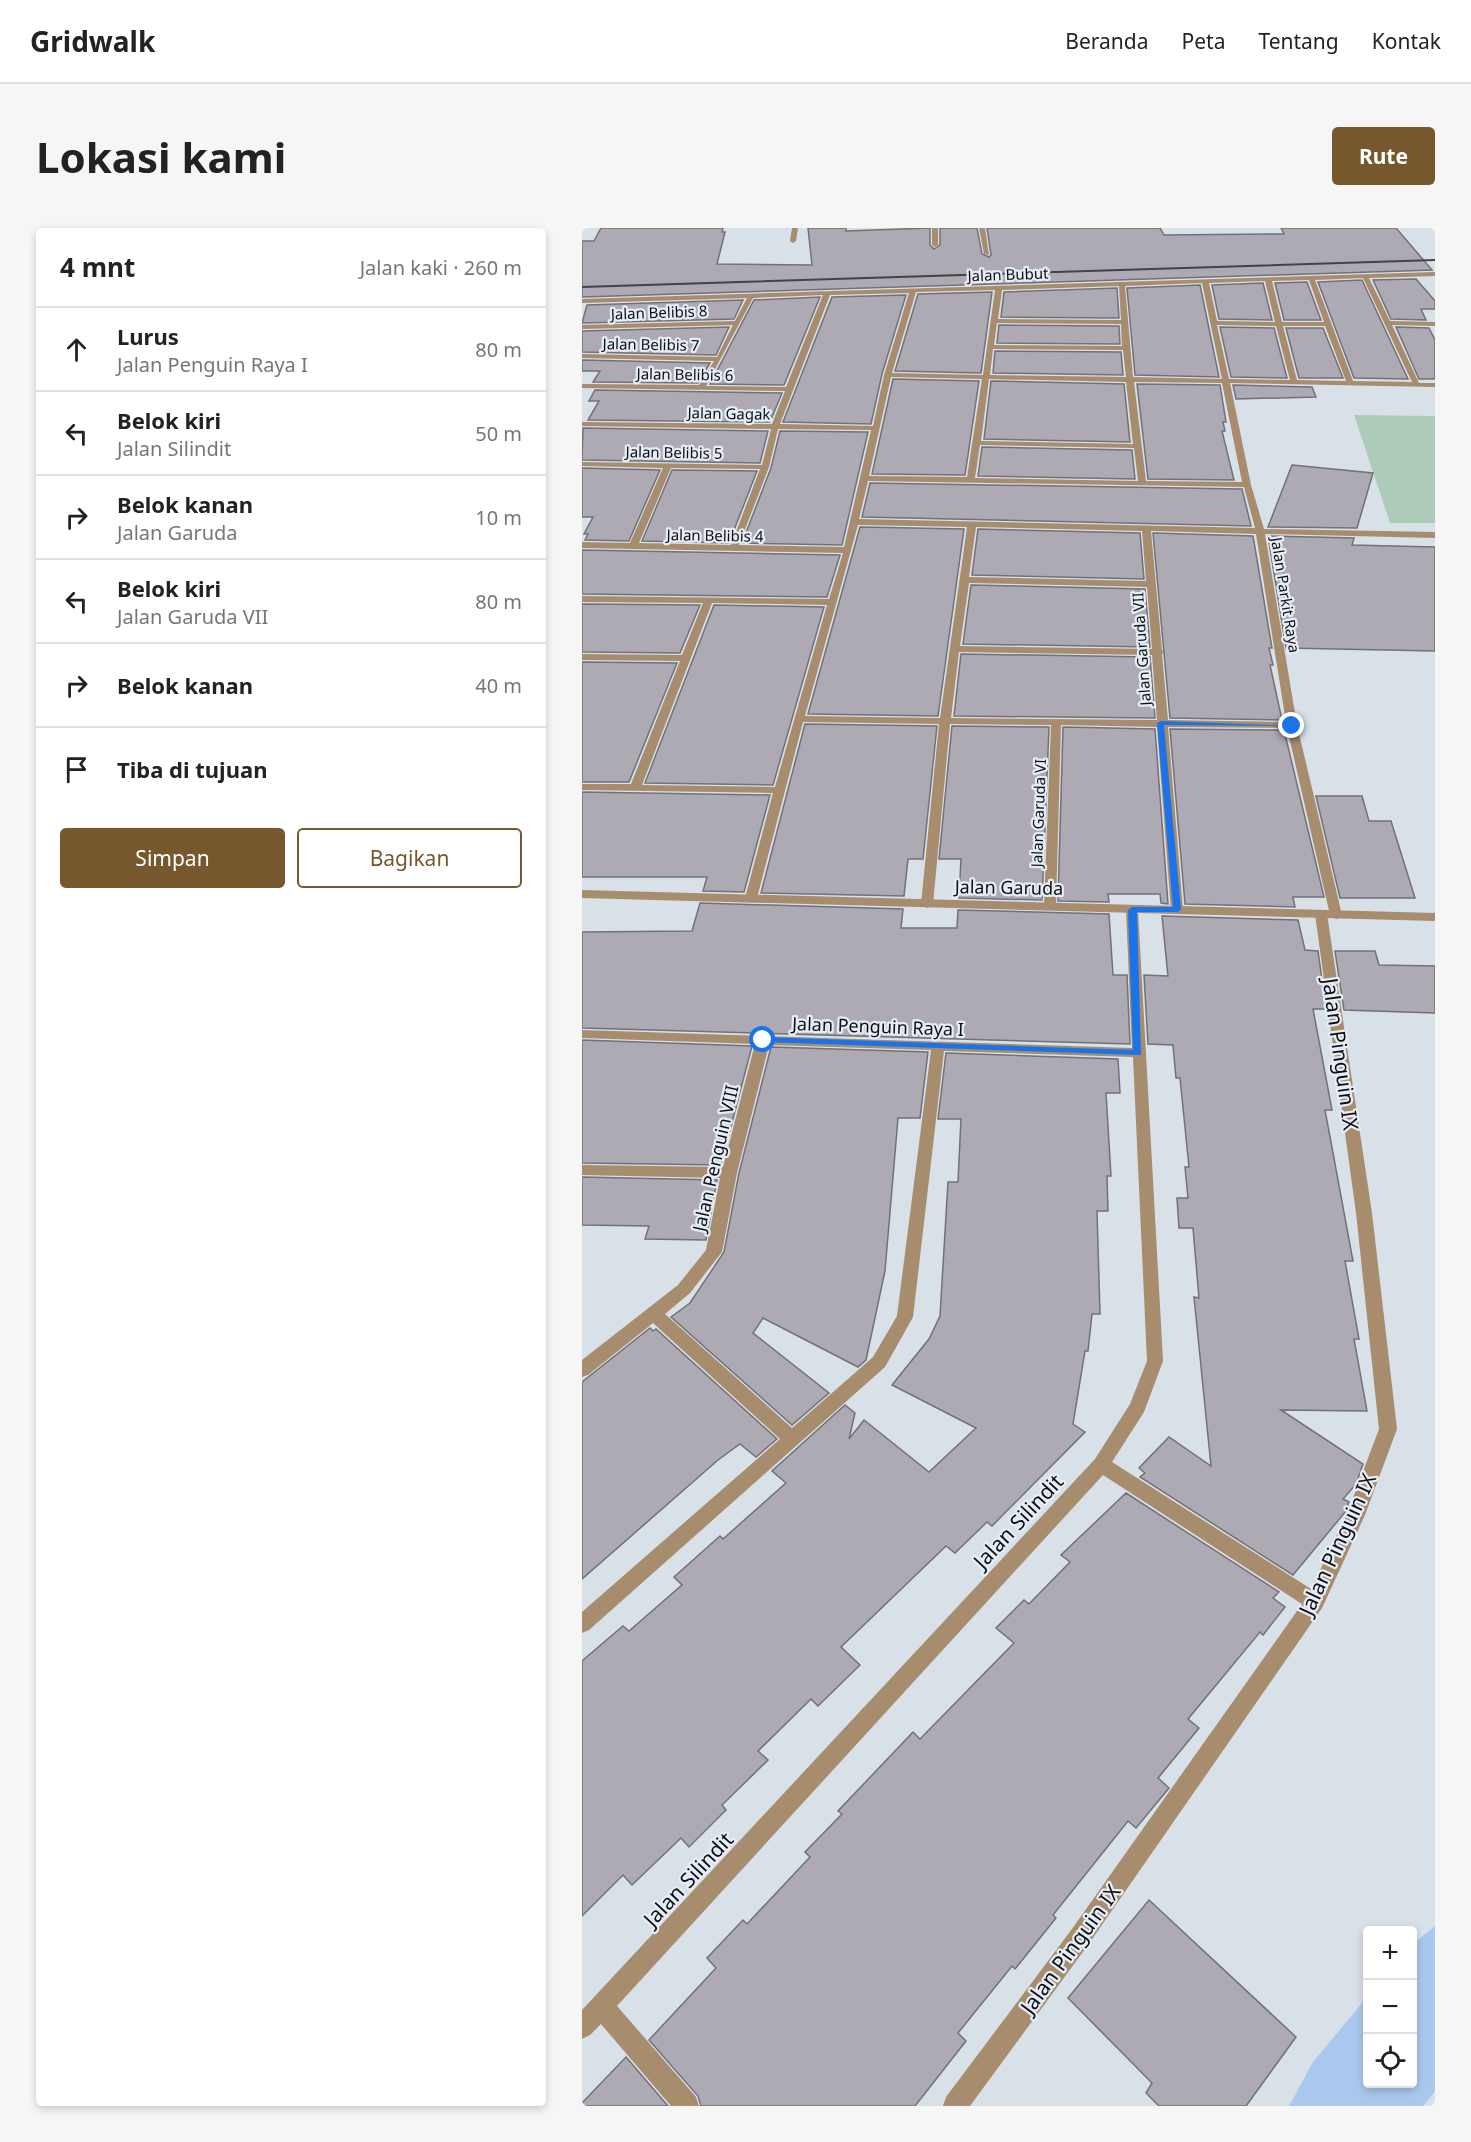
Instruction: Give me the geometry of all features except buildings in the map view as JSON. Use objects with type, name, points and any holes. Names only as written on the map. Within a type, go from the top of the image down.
[{"type":"street","points":[[793,241],[795,228]]},
{"type":"street","points":[[935,228],[935,245]]},
{"type":"street","points":[[982,228],[987,254]]},
{"type":"street","name":"Jalan Bubut","points":[[582,302],[1435,274]]},
{"type":"street","points":[[1365,276],[1416,385]]},
{"type":"street","points":[[1311,278],[1350,383]]},
{"type":"street","points":[[1268,279],[1294,382]]},
{"type":"street","name":"Jalan Parkit Raya","points":[[1205,281],[1247,484],[1260,531],[1292,726],[1329,915]]},
{"type":"street","points":[[1122,284],[1126,348],[1142,483]]},
{"type":"street","points":[[971,480],[999,288]]},
{"type":"street","points":[[751,898],[799,718],[856,522],[888,375],[913,290]]},
{"type":"street","points":[[734,549],[765,467],[775,427],[827,294]]},
{"type":"street","points":[[701,388],[719,359],[751,296]]},
{"type":"street","points":[[996,312],[1008,312]]},
{"type":"street","points":[[1112,313],[1124,313]]},
{"type":"street","points":[[996,321],[1125,322]]},
{"type":"street","name":"Jalan Belibis 8","points":[[582,327],[737,323]]},
{"type":"street","points":[[1214,323],[1329,324]]},
{"type":"street","points":[[1388,323],[1435,324]]},
{"type":"street","points":[[992,346],[1126,348]]},
{"type":"street","name":"Jalan Belibis 7","points":[[582,356],[719,359]]},
{"type":"street","points":[[888,375],[1435,384]]},
{"type":"street","name":"Jalan Belibis 6","points":[[582,386],[789,389]]},
{"type":"street","name":"Jalan Gagak","points":[[582,424],[875,428]]},
{"type":"street","points":[[977,443],[1138,446]]},
{"type":"street","name":"Jalan Belibis 5","points":[[582,464],[765,467]]},
{"type":"street","points":[[633,547],[668,465]]},
{"type":"street","points":[[865,478],[1247,484]]},
{"type":"street","points":[[856,522],[1435,535]]},
{"type":"street","points":[[927,903],[945,720],[972,526]]},
{"type":"street","name":"Jalan Garuda VII","points":[[1146,529],[1159,652],[1161,723],[1177,910]]},
{"type":"street","name":"Jalan Belibis 4","points":[[582,545],[848,550]]},
{"type":"street","points":[[965,580],[1151,584]]},
{"type":"street","points":[[582,600],[833,602]]},
{"type":"street","points":[[635,788],[708,602]]},
{"type":"street","points":[[956,649],[1159,652]]},
{"type":"street","points":[[582,657],[685,658]]},
{"type":"street","points":[[799,718],[1292,726]]},
{"type":"street","name":"Jalan Garuda VI","points":[[1050,905],[1056,722]]},
{"type":"street","points":[[582,787],[780,790]]},
{"type":"street","name":"Jalan Garuda","points":[[582,894],[1050,905],[1132,910],[1435,918]]},
{"type":"street","name":"Jalan Silindit","points":[[582,2027],[1101,1464],[1138,1407],[1155,1361],[1132,910]]},
{"type":"street","name":"Jalan Pinguin IX","points":[[955,2106],[1080,1937],[1316,1602],[1356,1515],[1388,1429],[1329,915]]},
{"type":"street","name":"Jalan Penguin Raya I","points":[[582,1034],[1138,1053]]},
{"type":"street","name":"Jalan Penguin VIII","points":[[582,1370],[684,1289],[714,1252],[729,1173],[763,1040]]},
{"type":"street","points":[[582,1624],[879,1362],[905,1317],[938,1046]]},
{"type":"street","points":[[582,1170],[729,1173]]},
{"type":"street","points":[[653,1313],[792,1439]]},
{"type":"street","points":[[1101,1464],[1316,1602]]},
{"type":"street","points":[[601,2006],[687,2106]]},
{"type":"green space","points":[[1354,415],[1435,416],[1435,523],[1390,523]]},
{"type":"water","points":[[1435,1926],[1435,2091],[1423,2106],[1289,2106],[1313,2062],[1363,2002],[1363,2088],[1417,2088],[1417,1941]]},
{"type":"railway","points":[[582,287],[1435,260]]},
{"type":"route","points":[[763,1040],[1138,1053],[1132,910],[1177,910],[1161,723],[1292,726]]}]
